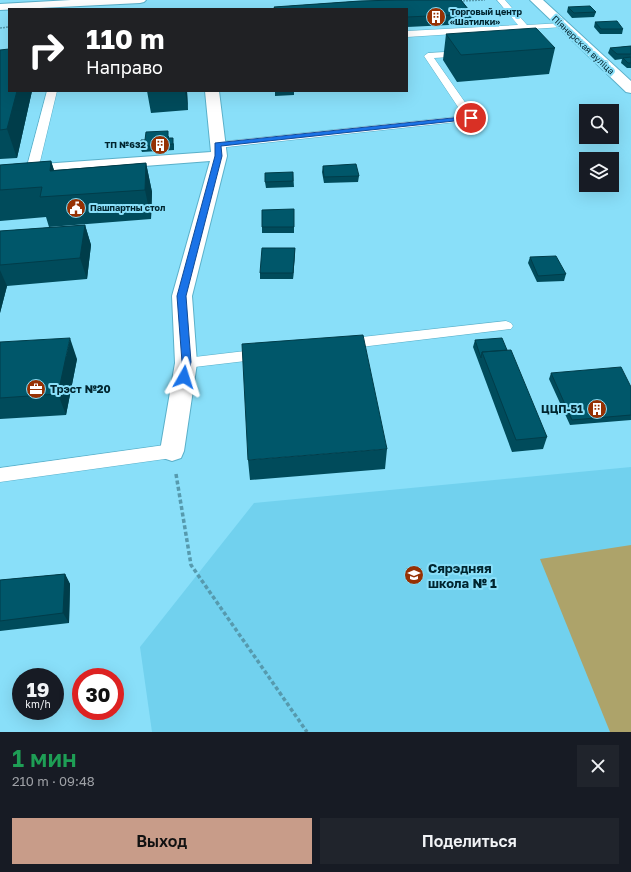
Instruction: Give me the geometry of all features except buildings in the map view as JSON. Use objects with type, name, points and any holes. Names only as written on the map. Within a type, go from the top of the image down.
[{"type":"street","points":[[0,7],[90,1],[140,0]]},
{"type":"street","name":"Піянерская вуліца","points":[[536,0],[631,89]]},
{"type":"street","points":[[172,451],[186,362],[182,296],[218,151],[212,92]]},
{"type":"street","points":[[0,172],[218,151]]},
{"type":"lane","points":[[501,0],[525,28]]},
{"type":"lane","points":[[408,34],[563,25]]},
{"type":"lane","points":[[218,151],[471,118],[428,56],[473,53]]},
{"type":"lane","points":[[32,170],[52,92]]},
{"type":"lane","points":[[327,346],[506,326]]},
{"type":"lane","points":[[186,362],[280,352]]},
{"type":"lane","points":[[0,475],[172,451]]},
{"type":"path","points":[[456,2],[486,0]]},
{"type":"path","points":[[172,451],[191,565],[307,732]]},
{"type":"shaded area","name":"Сярэдняя школа № 1","points":[[631,467],[631,732],[152,732],[140,647],[254,503]]},
{"type":"shaded area","points":[[631,545],[631,732],[610,732],[540,559]]},
{"type":"place","name":"Торговый центр «Шатилки»","points":[[436,17]]},
{"type":"place","name":"ТП №632","points":[[160,145]]},
{"type":"place","name":"Пашпартны стол","points":[[76,208]]},
{"type":"place","name":"Трэст №20","points":[[36,389]]},
{"type":"place","name":"ЦЦП-51","points":[[597,409]]},
{"type":"place","name":"Сярэдняя школа № 1","points":[[414,575]]},
{"type":"route","points":[[184,377],[186,362],[182,296],[219,156],[218,145],[471,118]]}]
